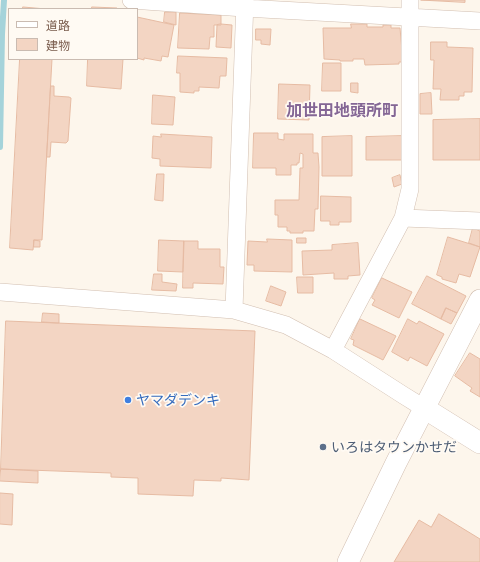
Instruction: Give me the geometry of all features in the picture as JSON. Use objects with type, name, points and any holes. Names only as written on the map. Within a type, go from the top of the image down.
[{"type":"street","points":[[131,0],[244,4],[480,21]]},
{"type":"street","points":[[333,350],[402,218],[410,189],[410,0]]},
{"type":"street","points":[[234,310],[244,4]]},
{"type":"street","points":[[402,218],[480,221]]},
{"type":"street","points":[[6,292],[234,310],[286,325],[333,350],[480,443]]},
{"type":"street","points":[[348,562],[424,408],[480,300]]},
{"type":"building","points":[[421,0],[465,0],[465,2]]},
{"type":"building","points":[[92,7],[117,8],[92,8]]},
{"type":"building","points":[[165,12],[176,12],[176,25],[164,22]]},
{"type":"building","points":[[180,13],[221,15],[221,25],[214,25],[214,37],[210,37],[209,49],[178,48]]},
{"type":"building","points":[[138,17],[174,25],[168,57],[162,56],[161,61],[144,58],[144,60],[138,58]]},
{"type":"building","points":[[351,24],[367,24],[367,27],[383,27],[383,25],[391,25],[391,28],[400,28],[403,62],[399,62],[399,64],[365,65],[364,59],[340,61],[324,59],[323,28],[351,28]]},
{"type":"building","points":[[217,25],[232,25],[231,48],[216,47]]},
{"type":"building","points":[[256,29],[271,29],[270,45],[261,44],[261,40],[256,40]]},
{"type":"building","points":[[431,42],[447,42],[447,47],[473,48],[472,92],[464,92],[464,96],[459,96],[459,100],[440,100],[441,89],[433,89],[434,60],[431,60]]},
{"type":"building","points":[[178,56],[227,58],[226,76],[220,76],[219,88],[199,87],[199,91],[194,91],[194,93],[180,92],[180,73],[177,73]]},
{"type":"building","points":[[20,60],[52,60],[42,240],[34,240],[33,250],[10,248]]},
{"type":"building","points":[[88,60],[123,60],[121,89],[87,86]]},
{"type":"building","points":[[323,63],[341,63],[341,91],[322,91]]},
{"type":"building","points":[[351,83],[358,83],[358,93],[351,92]]},
{"type":"building","points":[[279,84],[310,85],[309,120],[278,119]]},
{"type":"building","points":[[51,86],[54,86],[54,96],[71,98],[68,141],[66,143],[51,142],[50,157],[47,157]]},
{"type":"building","points":[[431,93],[432,114],[420,114],[420,94]]},
{"type":"building","points":[[153,95],[175,97],[173,125],[152,124]]},
{"type":"building","points":[[480,119],[480,160],[433,160],[433,120]]},
{"type":"building","points":[[254,133],[278,133],[278,139],[284,140],[284,134],[313,134],[313,153],[318,153],[319,167],[318,209],[315,209],[314,231],[290,233],[290,231],[287,231],[287,227],[278,227],[278,215],[275,215],[275,200],[299,200],[300,168],[303,168],[303,154],[300,153],[299,163],[297,163],[297,165],[291,165],[291,175],[276,175],[276,168],[253,168]]},
{"type":"building","points":[[161,134],[212,137],[211,168],[160,166],[160,159],[152,158],[153,136],[161,137]]},
{"type":"building","points":[[352,136],[352,176],[322,176],[322,137]]},
{"type":"building","points":[[402,136],[403,160],[366,160],[366,137]]},
{"type":"building","points":[[157,174],[164,174],[163,201],[155,200]]},
{"type":"building","points":[[400,175],[402,184],[394,187],[392,178]]},
{"type":"building","points":[[321,196],[351,197],[351,222],[339,222],[339,225],[330,225],[330,221],[321,221]]},
{"type":"building","points":[[473,228],[480,231],[480,247],[469,243]]},
{"type":"building","points":[[448,237],[480,247],[470,277],[459,274],[456,283],[442,279],[442,277],[437,275]]},
{"type":"building","points":[[297,238],[306,238],[306,243],[297,243]]},
{"type":"building","points":[[267,239],[292,240],[292,272],[254,271],[254,265],[247,265],[248,241],[267,242]]},
{"type":"building","points":[[34,240],[40,241],[40,247],[34,247]]},
{"type":"building","points":[[159,240],[184,241],[183,272],[158,271]]},
{"type":"building","points":[[184,241],[198,241],[198,249],[220,249],[220,267],[224,267],[223,284],[193,283],[193,288],[183,288]]},
{"type":"building","points":[[358,243],[360,275],[348,276],[348,279],[334,279],[334,273],[303,275],[302,251],[332,250],[332,245]]},
{"type":"building","points":[[154,274],[162,274],[162,282],[177,284],[176,291],[152,290]]},
{"type":"building","points":[[427,276],[466,296],[457,313],[446,308],[441,319],[412,304]]},
{"type":"building","points":[[297,277],[313,277],[313,293],[298,293]]},
{"type":"building","points":[[382,278],[412,292],[399,318],[372,305],[375,300],[372,298]]},
{"type":"building","points":[[271,286],[286,292],[281,306],[266,301]]},
{"type":"building","points":[[446,308],[457,313],[451,324],[441,319]]},
{"type":"building","points":[[43,313],[59,314],[59,323],[42,322]]},
{"type":"building","points":[[360,319],[396,336],[383,360],[353,345],[354,340],[351,339]]},
{"type":"building","points":[[408,319],[417,324],[419,321],[444,334],[427,366],[410,357],[408,361],[392,352]]},
{"type":"building","name":"ヤマダデンキ","points":[[6,321],[255,331],[249,480],[221,478],[221,481],[194,480],[193,496],[138,494],[138,478],[111,477],[111,473],[1,469]]},
{"type":"building","points":[[470,353],[480,359],[480,397],[470,391],[472,388],[455,376]]},
{"type":"building","points":[[1,469],[38,471],[38,483],[0,481]]},
{"type":"building","points":[[0,493],[13,494],[12,525],[0,524]]},
{"type":"building","points":[[439,514],[480,539],[480,562],[394,562],[419,520],[431,527]]},
{"type":"waterway","points":[[0,147],[4,0]]},
{"type":"place","name":"ヤマダデンキ","points":[[128,400]]},
{"type":"place","name":"いろはタウンかせだ","points":[[323,447]]},
{"type":"district","name":"加世田地頭所町","points":[[342,111]]}]
